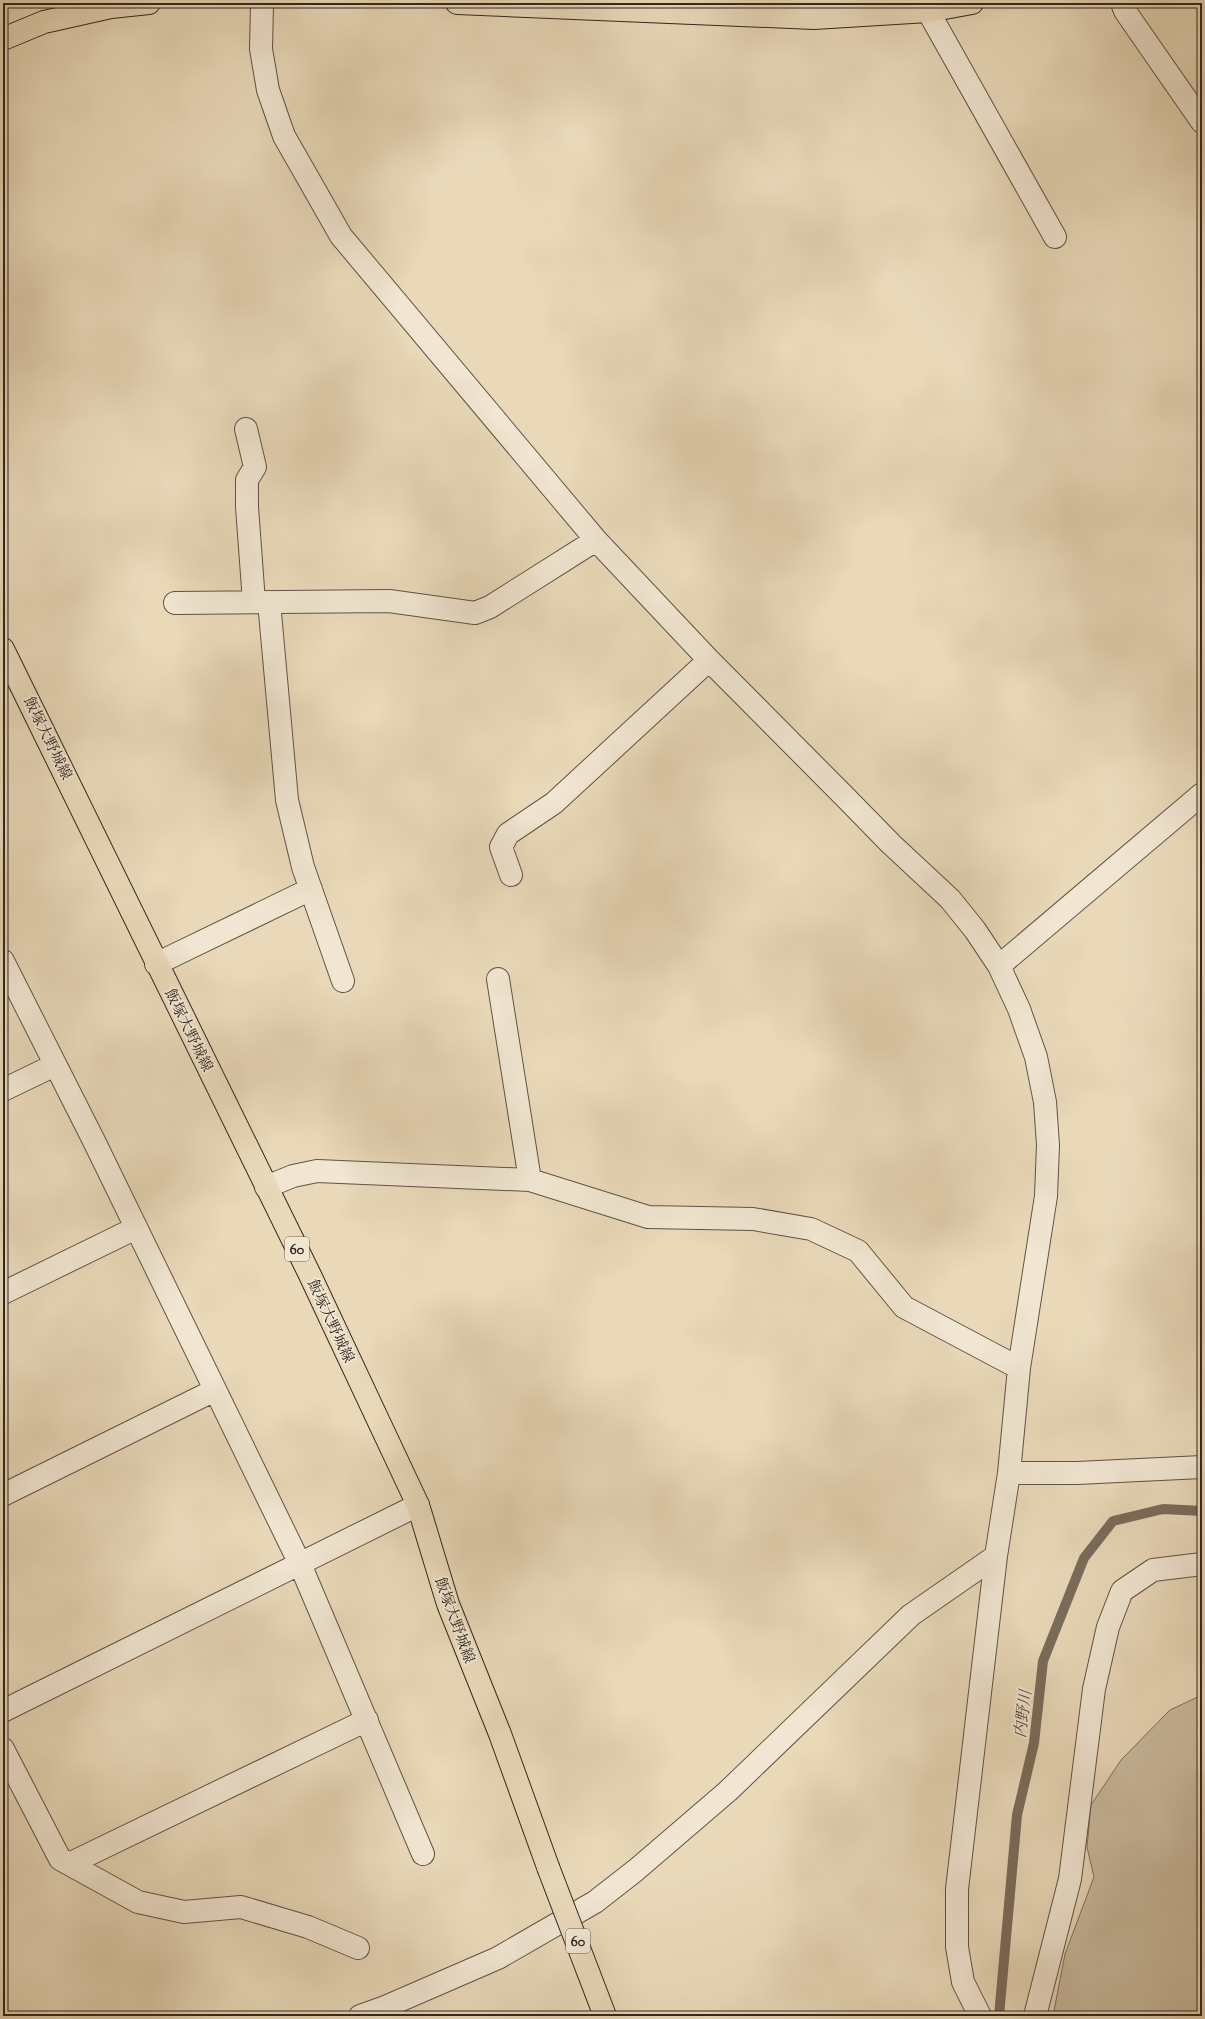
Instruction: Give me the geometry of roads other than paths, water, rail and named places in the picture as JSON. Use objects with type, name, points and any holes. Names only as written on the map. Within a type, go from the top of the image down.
[{"type":"main road","points":[[3,39],[44,22],[112,7],[149,3]]},
{"type":"main road","points":[[457,3],[814,18],[928,11],[972,3]]},
{"type":"main road","name":"飯塚大野城線","points":[[3,649],[156,964],[309,1273],[418,1505],[448,1604],[500,1734],[548,1867],[605,2016]]},
{"type":"street","points":[[262,3],[261,49],[268,90],[284,136],[341,236],[596,540],[709,660],[891,844],[950,899],[975,930],[999,966],[1019,1009],[1036,1057],[1045,1102],[1048,1145],[1046,1196],[1019,1368],[1009,1473],[996,1556],[957,1889],[957,1947],[963,1982],[980,2016]]},
{"type":"street","points":[[1122,3],[1125,11],[1202,122]]},
{"type":"street","points":[[928,11],[1054,238]]},
{"type":"street","points":[[246,429],[255,467],[247,480],[247,507],[261,602],[280,710],[287,800],[303,867],[343,982]]},
{"type":"street","points":[[175,603],[389,601],[475,613],[490,607],[596,540]]},
{"type":"street","points":[[511,875],[501,847],[508,834],[554,803],[709,660]]},
{"type":"street","points":[[999,966],[1202,794]]},
{"type":"street","points":[[156,964],[311,889]]},
{"type":"street","points":[[3,961],[136,1228],[300,1564],[423,1854]]},
{"type":"street","points":[[498,979],[530,1180]]},
{"type":"street","points":[[3,1090],[55,1065]]},
{"type":"street","points":[[266,1187],[293,1176],[317,1171],[530,1180],[648,1217],[753,1219],[811,1229],[858,1251],[904,1307],[1019,1368]]},
{"type":"street","points":[[3,1293],[136,1228]]},
{"type":"street","points":[[3,1495],[215,1390]]},
{"type":"street","points":[[1009,1473],[1078,1473],[1202,1467]]},
{"type":"street","points":[[3,1710],[418,1505]]},
{"type":"street","points":[[360,2016],[385,2008],[498,1958],[595,1902],[636,1870],[728,1792],[911,1615],[996,1556]]},
{"type":"street","points":[[1035,2016],[1070,1879],[1094,1689],[1108,1627],[1122,1591],[1153,1570],[1202,1564]]},
{"type":"street","points":[[69,1864],[367,1720]]},
{"type":"street","points":[[3,1749],[60,1859],[138,1902],[184,1912],[241,1907],[308,1927],[358,1948]]},
{"type":"waterway","name":"内野川","points":[[999,2016],[1017,1815],[1034,1743],[1043,1661],[1084,1558],[1113,1521],[1163,1509],[1202,1511]]}]
